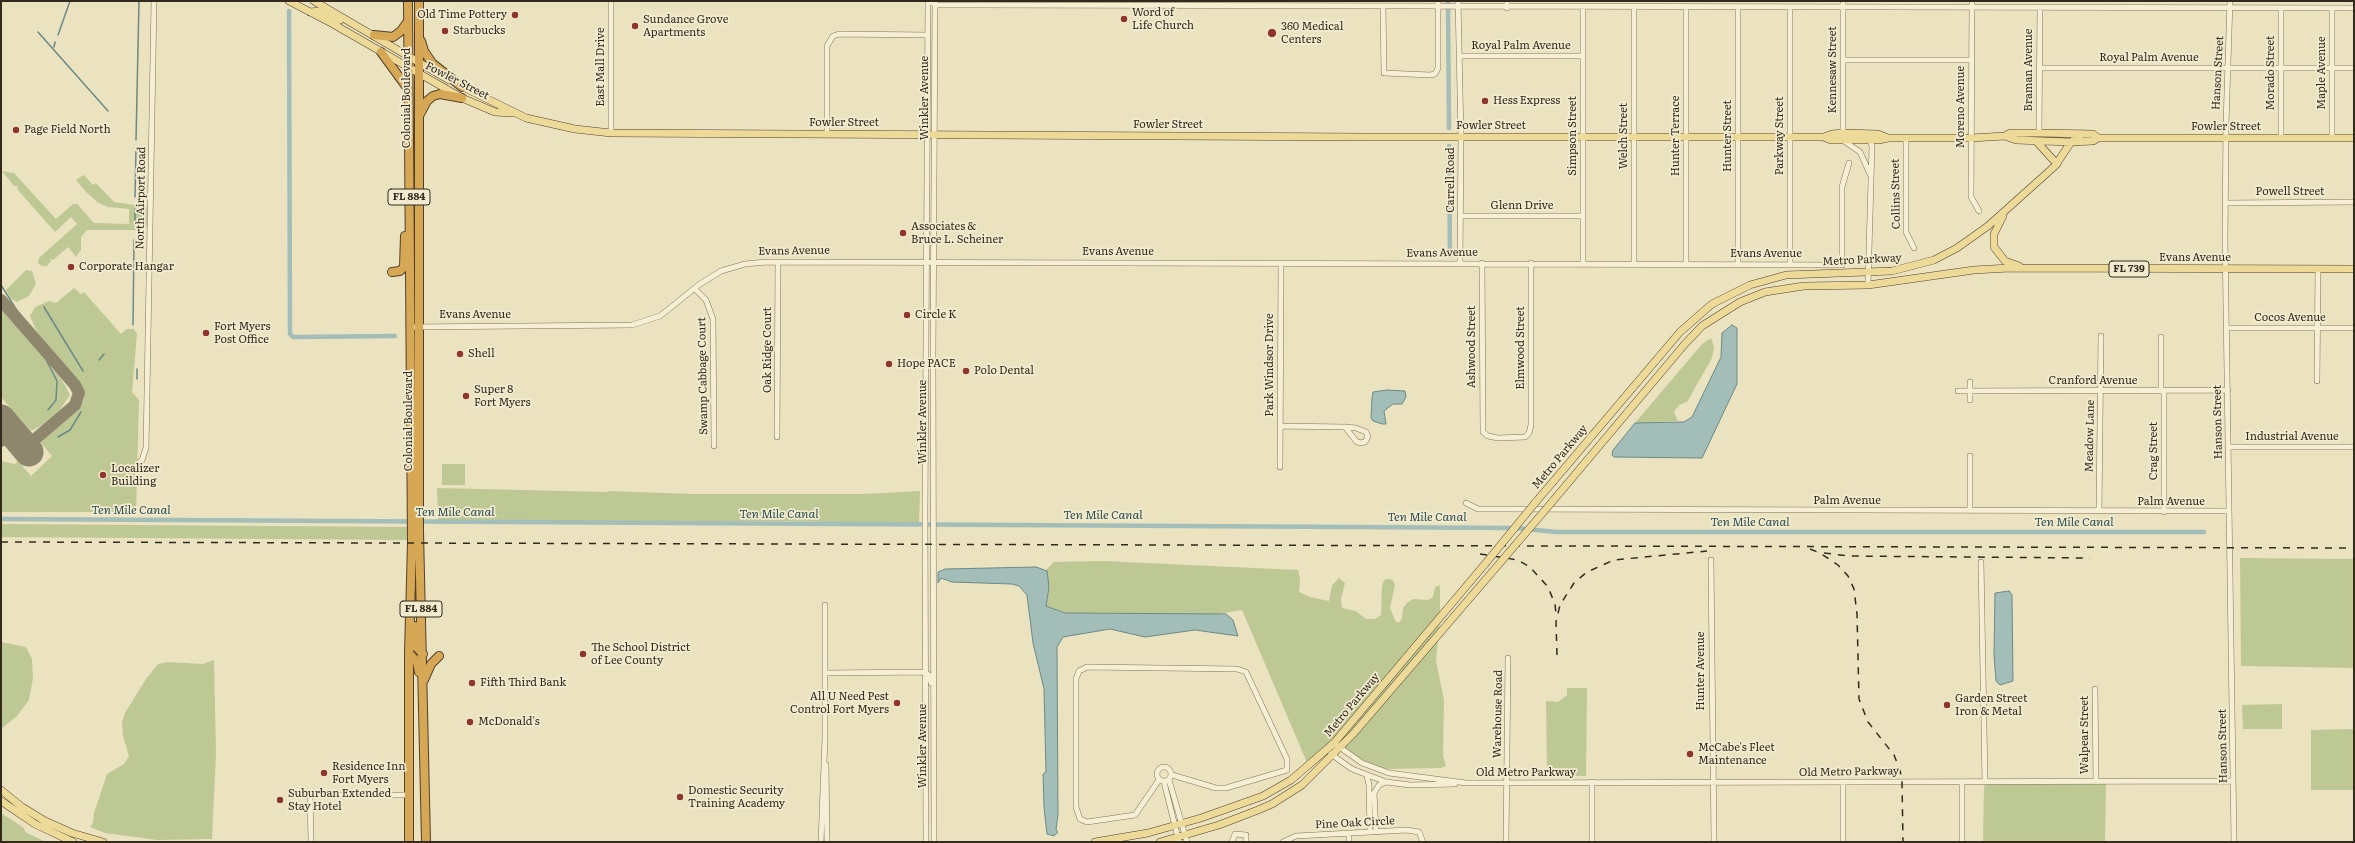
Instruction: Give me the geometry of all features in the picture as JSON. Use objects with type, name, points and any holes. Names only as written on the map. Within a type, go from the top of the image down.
[{"type":"highway","name":"Colonial Boulevard","points":[[408,1],[411,422],[419,459],[415,514]]},
{"type":"highway","name":"Colonial Boulevard","points":[[419,1],[418,119],[420,327],[415,443],[415,514],[423,654],[426,842]]},
{"type":"highway","points":[[374,35],[393,37],[401,31],[408,21]]},
{"type":"highway","points":[[419,33],[428,58],[462,87]]},
{"type":"highway","points":[[381,52],[408,89]]},
{"type":"highway","points":[[418,119],[427,101],[433,96],[440,94],[462,98]]},
{"type":"highway","points":[[392,272],[400,271],[404,267],[405,236],[409,226]]},
{"type":"highway","name":"Colonial Boulevard","points":[[409,842],[410,600],[416,531]]},
{"type":"highway","points":[[410,600],[415,618],[416,647],[423,654]]},
{"type":"highway","points":[[409,653],[415,658],[418,666],[419,712],[424,739]]},
{"type":"highway","points":[[423,682],[431,664],[439,656]]},
{"type":"main road","name":"Fowler Street","points":[[289,1],[462,98],[495,112],[513,113]]},
{"type":"main road","name":"Fowler Street","points":[[314,1],[462,87],[513,113],[543,123],[611,133],[1824,137],[1831,140],[1842,137],[2008,137],[2036,141],[2071,142],[2093,141],[2098,138],[2354,138]]},
{"type":"main road","points":[[310,12],[320,11],[341,20],[354,23]]},
{"type":"main road","name":"Fowler Street","points":[[2008,137],[2010,133],[2038,133],[2093,134],[2098,138]]},
{"type":"main road","name":"FL 739","points":[[2071,142],[2082,134]]},
{"type":"main road","points":[[2036,141],[2057,164]]},
{"type":"main road","name":"Metro Parkway","points":[[1160,842],[1183,839],[1272,804],[1302,785],[1330,753],[1334,743],[1443,612],[1465,588],[1680,332],[1712,304],[1750,285],[1786,275],[1868,272],[1910,268],[1934,260],[1970,239],[2010,206],[2057,164],[2071,142]]},
{"type":"main road","points":[[2010,206],[1995,229],[1993,239],[1994,247],[2005,261],[2033,269]]},
{"type":"main road","name":"Evans Avenue","points":[[1868,285],[1974,270],[2354,269]]},
{"type":"main road","name":"Metro Parkway","points":[[1095,842],[1130,837],[1175,826],[1264,796],[1340,748],[1465,604],[1684,345],[1702,326],[1740,302],[1778,289],[1804,286],[1868,285]]},
{"type":"main road","points":[[1,790],[22,807],[45,821],[72,833],[103,842]]},
{"type":"main road","points":[[1,800],[35,824],[73,842]]},
{"type":"street","name":"North Airport Road","points":[[138,465],[142,460],[146,448],[154,1]]},
{"type":"street","name":"East Mall Drive","points":[[611,1],[611,133]]},
{"type":"street","points":[[929,1],[935,3],[1339,4],[1383,7],[1507,8],[2354,8]]},
{"type":"street","name":"Winkler Avenue","points":[[929,1],[928,35],[934,263],[934,842]]},
{"type":"street","points":[[1383,7],[1384,74],[1433,75],[1437,70],[1440,7],[1438,1]]},
{"type":"street","name":"Carrell Road","points":[[1458,1],[1456,7],[1461,137],[1460,263]]},
{"type":"street","points":[[1507,1],[1507,8]]},
{"type":"street","points":[[1615,1],[1615,8]]},
{"type":"street","points":[[1712,7],[1713,1]]},
{"type":"street","name":"Kennesaw Street","points":[[1842,137],[1843,1]]},
{"type":"street","name":"Moreno Avenue","points":[[1972,1],[1971,197],[1979,212]]},
{"type":"street","name":"Hanson Street","points":[[2230,1],[2226,138],[2226,270],[2234,842]]},
{"type":"street","points":[[2320,1],[2321,8]]},
{"type":"street","name":"Winkler Avenue","points":[[926,842],[925,514],[927,263],[935,3]]},
{"type":"street","name":"Hunter Terrace","points":[[1686,7],[1686,264]]},
{"type":"street","name":"Parkway Street","points":[[1790,7],[1790,265]]},
{"type":"street","name":"Simpson Street","points":[[1583,8],[1583,264]]},
{"type":"street","name":"Welch Street","points":[[1634,8],[1634,264]]},
{"type":"street","name":"Hunter Street","points":[[1738,8],[1738,264]]},
{"type":"street","name":"Braman Avenue","points":[[2038,133],[2040,8]]},
{"type":"street","name":"Morado Street","points":[[2281,8],[2281,138]]},
{"type":"street","name":"Maple Avenue","points":[[2332,8],[2332,138]]},
{"type":"street","points":[[827,134],[827,46],[833,36],[839,34],[928,35]]},
{"type":"street","name":"Royal Palm Avenue","points":[[1459,56],[1583,56]]},
{"type":"street","points":[[1843,60],[1972,60]]},
{"type":"street","name":"Royal Palm Avenue","points":[[2039,68],[2354,68]]},
{"type":"street","points":[[1842,137],[1860,152],[1865,159],[1872,180]]},
{"type":"street","points":[[1868,137],[1872,146],[1868,285]]},
{"type":"street","name":"Collins Street","points":[[1906,138],[1906,232],[1914,248]]},
{"type":"street","name":"Evans Avenue","points":[[411,327],[632,325],[660,316],[714,275],[733,267],[752,263],[1531,263],[1842,265],[1842,187],[1849,163]]},
{"type":"street","name":"Powell Street","points":[[2226,202],[2354,202]]},
{"type":"street","name":"Glenn Drive","points":[[1460,216],[1583,216]]},
{"type":"street","name":"Oak Ridge Court","points":[[778,262],[778,438]]},
{"type":"street","name":"Ashwood Street","points":[[1482,263],[1483,432],[1488,436],[1498,438],[1525,437],[1530,433]]},
{"type":"street","name":"Elmwood Street","points":[[1530,433],[1531,263]]},
{"type":"street","name":"Park Windsor Drive","points":[[1280,467],[1281,264]]},
{"type":"street","points":[[2318,269],[2318,381]]},
{"type":"street","name":"Swamp Cabbage Court","points":[[695,288],[710,307],[714,319],[714,446]]},
{"type":"street","name":"Cocos Avenue","points":[[2227,328],[2354,328]]},
{"type":"street","name":"Meadow Lane","points":[[2099,512],[2101,336]]},
{"type":"street","name":"Crag Street","points":[[2161,337],[2164,512]]},
{"type":"street","points":[[1970,382],[1970,400]]},
{"type":"street","name":"Cranford Avenue","points":[[1958,391],[2228,390]]},
{"type":"street","points":[[1280,426],[1345,427]]},
{"type":"street","name":"Industrial Avenue","points":[[2229,447],[2354,447]]},
{"type":"street","points":[[1970,456],[1970,511]]},
{"type":"street","name":"Palm Avenue","points":[[1466,503],[1478,509],[2099,512],[2229,511]]},
{"type":"street","name":"Hunter Avenue","points":[[1711,560],[1713,782]]},
{"type":"street","points":[[1982,562],[1985,782]]},
{"type":"street","points":[[925,602],[928,618],[933,622]]},
{"type":"street","points":[[825,605],[827,842]]},
{"type":"street","name":"Warehouse Road","points":[[1506,842],[1508,658]]},
{"type":"street","points":[[1087,668],[1155,668],[1237,669],[1246,672],[1287,759],[1287,770],[1226,788],[1216,788],[1171,778],[1161,781],[1135,814],[1087,822],[1080,819],[1076,807],[1076,679],[1079,671],[1087,668]]},
{"type":"street","points":[[825,673],[925,672],[931,680],[933,707]]},
{"type":"street","name":"Walpear Street","points":[[2095,689],[2096,781]]},
{"type":"street","points":[[821,842],[825,738]]},
{"type":"street","name":"Old Metro Parkway","points":[[1334,743],[1362,763],[1379,770],[1427,779],[1466,783]]},
{"type":"street","name":"Old Metro Parkway","points":[[1330,753],[1341,763],[1367,776],[1386,782],[1413,785],[1592,782],[2233,781]]},
{"type":"street","points":[[1162,767],[1169,768],[1183,823],[1183,839],[1175,826],[1161,781],[1157,773],[1162,767]]},
{"type":"street","points":[[1367,776],[1376,818],[1376,832]]},
{"type":"street","points":[[1413,785],[1423,783],[1427,779]]},
{"type":"street","points":[[1370,832],[1369,818],[1371,793],[1381,784],[1386,782]]},
{"type":"street","points":[[1592,782],[1592,842]]},
{"type":"street","points":[[1713,782],[1714,842]]},
{"type":"street","points":[[1843,782],[1843,842]]},
{"type":"street","points":[[1962,782],[1962,842]]},
{"type":"street","points":[[311,842],[310,795],[409,795]]},
{"type":"street","points":[[1369,818],[1376,818]]},
{"type":"street","name":"Pine Oak Circle","points":[[1283,842],[1296,836],[1413,830],[1421,834],[1423,842]]},
{"type":"street","points":[[1232,842],[1235,834],[1246,835],[1246,842]]},
{"type":"street","points":[[1349,834],[1349,842]]},
{"type":"green space","points":[[2,171],[14,173],[56,219],[73,204],[77,204],[94,223],[129,224],[129,209],[108,207],[97,202],[76,180],[84,175],[93,185],[96,183],[114,202],[147,207],[147,226],[143,230],[87,230],[81,237],[81,250],[76,257],[68,247],[53,260],[50,258],[51,261],[47,266],[42,266],[38,263],[39,258],[77,224],[71,217],[55,232],[17,189],[18,186],[14,186]]},
{"type":"green space","points":[[26,270],[32,271],[36,284],[29,296],[17,302],[10,298],[6,290]]},
{"type":"green space","points":[[74,288],[81,294],[84,292],[121,334],[127,329],[134,329],[137,334],[132,392],[139,400],[136,512],[1,512],[1,461],[15,464],[18,461],[31,476],[52,456],[40,442],[78,408],[84,400],[82,387],[37,332],[30,316],[35,307],[49,301],[56,303]]},
{"type":"green space","points":[[1,308],[62,380],[70,395],[59,411],[42,425],[31,431],[1,397]]},
{"type":"green space","points":[[1711,338],[1714,347],[1712,358],[1687,402],[1679,405],[1674,412],[1678,421],[1635,423],[1702,344]]},
{"type":"green space","points":[[442,464],[465,464],[465,485],[442,485]]},
{"type":"green space","points":[[437,488],[693,494],[863,494],[920,491],[919,524],[786,521],[438,522]]},
{"type":"green space","points":[[1,524],[407,527],[407,540],[1,537]]},
{"type":"green space","points":[[2240,558],[2354,559],[2354,668],[2241,666]]},
{"type":"green space","points":[[1103,561],[1298,570],[1300,579],[1299,592],[1310,597],[1329,601],[1332,585],[1339,578],[1345,583],[1341,599],[1342,608],[1356,611],[1366,619],[1375,619],[1381,615],[1382,586],[1384,580],[1389,579],[1393,580],[1395,585],[1390,608],[1396,622],[1400,622],[1403,608],[1407,603],[1413,599],[1428,600],[1433,597],[1435,587],[1440,585],[1440,613],[1332,742],[1308,765],[1242,610],[1219,614],[1065,613],[1046,606],[1049,587],[1046,570],[1054,562]]},
{"type":"green space","points":[[1440,620],[1439,630],[1340,745],[1337,743]]},
{"type":"green space","points":[[1438,639],[1436,661],[1444,700],[1443,756],[1446,766],[1441,768],[1385,769],[1363,761],[1344,748]]},
{"type":"green space","points":[[1,642],[26,647],[32,659],[33,678],[29,700],[17,716],[1,729]]},
{"type":"green space","points":[[214,660],[216,753],[212,839],[157,840],[105,833],[90,827],[93,823],[94,813],[107,774],[124,764],[129,756],[123,736],[122,722],[125,713],[146,679],[158,664],[168,662],[203,664]]},
{"type":"green space","points":[[1567,688],[1587,688],[1586,776],[1547,776],[1546,701],[1558,702],[1567,695]]},
{"type":"green space","points":[[2282,704],[2282,729],[2243,729],[2242,705]]},
{"type":"green space","points":[[2354,729],[2354,790],[2311,790],[2311,730]]},
{"type":"green space","points":[[2106,783],[2105,842],[1983,842],[1984,786],[1987,784]]},
{"type":"green space","points":[[1,813],[24,828],[25,832],[46,842],[1,842]]},
{"type":"water","points":[[1732,325],[1737,328],[1737,384],[1702,458],[1614,457],[1612,455],[1613,450],[1635,423],[1684,422],[1692,417],[1721,357],[1722,333]]},
{"type":"water","points":[[1387,390],[1405,391],[1406,397],[1402,404],[1393,404],[1384,411],[1386,424],[1382,424],[1373,421],[1371,418],[1372,398],[1373,392]]},
{"type":"water","points":[[1036,567],[1047,571],[1049,587],[1046,606],[1065,613],[1226,614],[1233,620],[1238,636],[1195,630],[1145,637],[1110,629],[1063,637],[1057,647],[1058,814],[1056,830],[1058,832],[1054,836],[1047,834],[1043,774],[1046,772],[1044,689],[1033,643],[1027,595],[1019,586],[1012,584],[952,582],[941,578],[938,583],[938,572],[945,569]]},
{"type":"water","points":[[2009,591],[2012,595],[2013,681],[2000,685],[1996,681],[1994,655],[1995,593]]},
{"type":"waterway","points":[[58,35],[70,1]]},
{"type":"waterway","points":[[136,140],[139,1]]},
{"type":"waterway","points":[[1448,1],[1449,128]]},
{"type":"waterway","points":[[289,11],[290,334],[293,337],[395,336]]},
{"type":"waterway","points":[[38,32],[108,111]]},
{"type":"waterway","points":[[54,47],[55,42]]},
{"type":"waterway","points":[[1449,146],[1450,256]]},
{"type":"waterway","points":[[135,197],[136,148]]},
{"type":"waterway","points":[[135,209],[135,225]]},
{"type":"waterway","points":[[133,325],[134,240]]},
{"type":"waterway","points":[[1,285],[38,344],[57,381],[56,400],[48,410]]},
{"type":"waterway","points":[[44,307],[83,371]]},
{"type":"waterway","points":[[99,360],[104,354]]},
{"type":"waterway","points":[[137,369],[137,379]]},
{"type":"waterway","points":[[58,437],[70,430],[81,412]]},
{"type":"waterway","name":"Ten Mile Canal","points":[[1,519],[1516,528],[1556,532],[2204,532]]},
{"type":"taxiway","points":[[1,300],[75,385],[79,393],[75,405],[34,440],[26,442],[17,437]]},
{"type":"taxiway","points":[[1,427],[1,441]]},
{"type":"runway","points":[[1,419],[29,452]]},
{"type":"railway","points":[[1,542],[2354,548]]},
{"type":"railway","points":[[1810,549],[1820,553],[1838,565],[1848,576],[1854,589],[1857,614],[1859,699],[1868,722],[1894,755],[1900,770],[1902,781],[1903,842]]},
{"type":"railway","points":[[1557,655],[1556,622],[1560,605],[1574,583],[1587,572],[1614,560],[1707,551]]},
{"type":"railway","points":[[1824,553],[1848,556],[2090,558]]},
{"type":"railway","points":[[1480,554],[1518,560],[1530,567],[1548,587],[1555,604],[1556,614]]},
{"type":"place","name":"Old Time Pottery","points":[[515,15]]},
{"type":"place","name":"Word of Life Church","points":[[1124,19]]},
{"type":"place","name":"Sundance Grove Apartments","points":[[635,26]]},
{"type":"place","name":"Starbucks","points":[[445,31]]},
{"type":"place","name":"360 Medical Centers","points":[[1272,33]]},
{"type":"place","name":"Hess Express","points":[[1485,101]]},
{"type":"place","name":"Page Field North","points":[[16,130]]},
{"type":"place","name":"Associates & Bruce L. Scheiner","points":[[903,233]]},
{"type":"place","name":"Corporate Hangar","points":[[71,267]]},
{"type":"place","name":"Circle K","points":[[907,315]]},
{"type":"place","name":"Fort Myers Post Office","points":[[206,333]]},
{"type":"place","name":"Shell","points":[[460,354]]},
{"type":"place","name":"Hope PACE","points":[[889,364]]},
{"type":"place","name":"Polo Dental","points":[[966,371]]},
{"type":"place","name":"Super 8 Fort Myers","points":[[466,396]]},
{"type":"place","name":"Localizer Building","points":[[103,475]]},
{"type":"place","name":"The School District of Lee County","points":[[583,654]]},
{"type":"place","name":"Fifth Third Bank","points":[[472,683]]},
{"type":"place","name":"All U Need Pest Control Fort Myers","points":[[897,703]]},
{"type":"place","name":"Garden Street Iron & Metal","points":[[1947,705]]},
{"type":"place","name":"McDonald's","points":[[470,722]]},
{"type":"place","name":"McCabe's Fleet Maintenance","points":[[1690,754]]},
{"type":"place","name":"Residence Inn Fort Myers","points":[[324,773]]},
{"type":"place","name":"Domestic Security Training Academy","points":[[680,797]]},
{"type":"place","name":"Suburban Extended Stay Hotel","points":[[280,800]]}]
